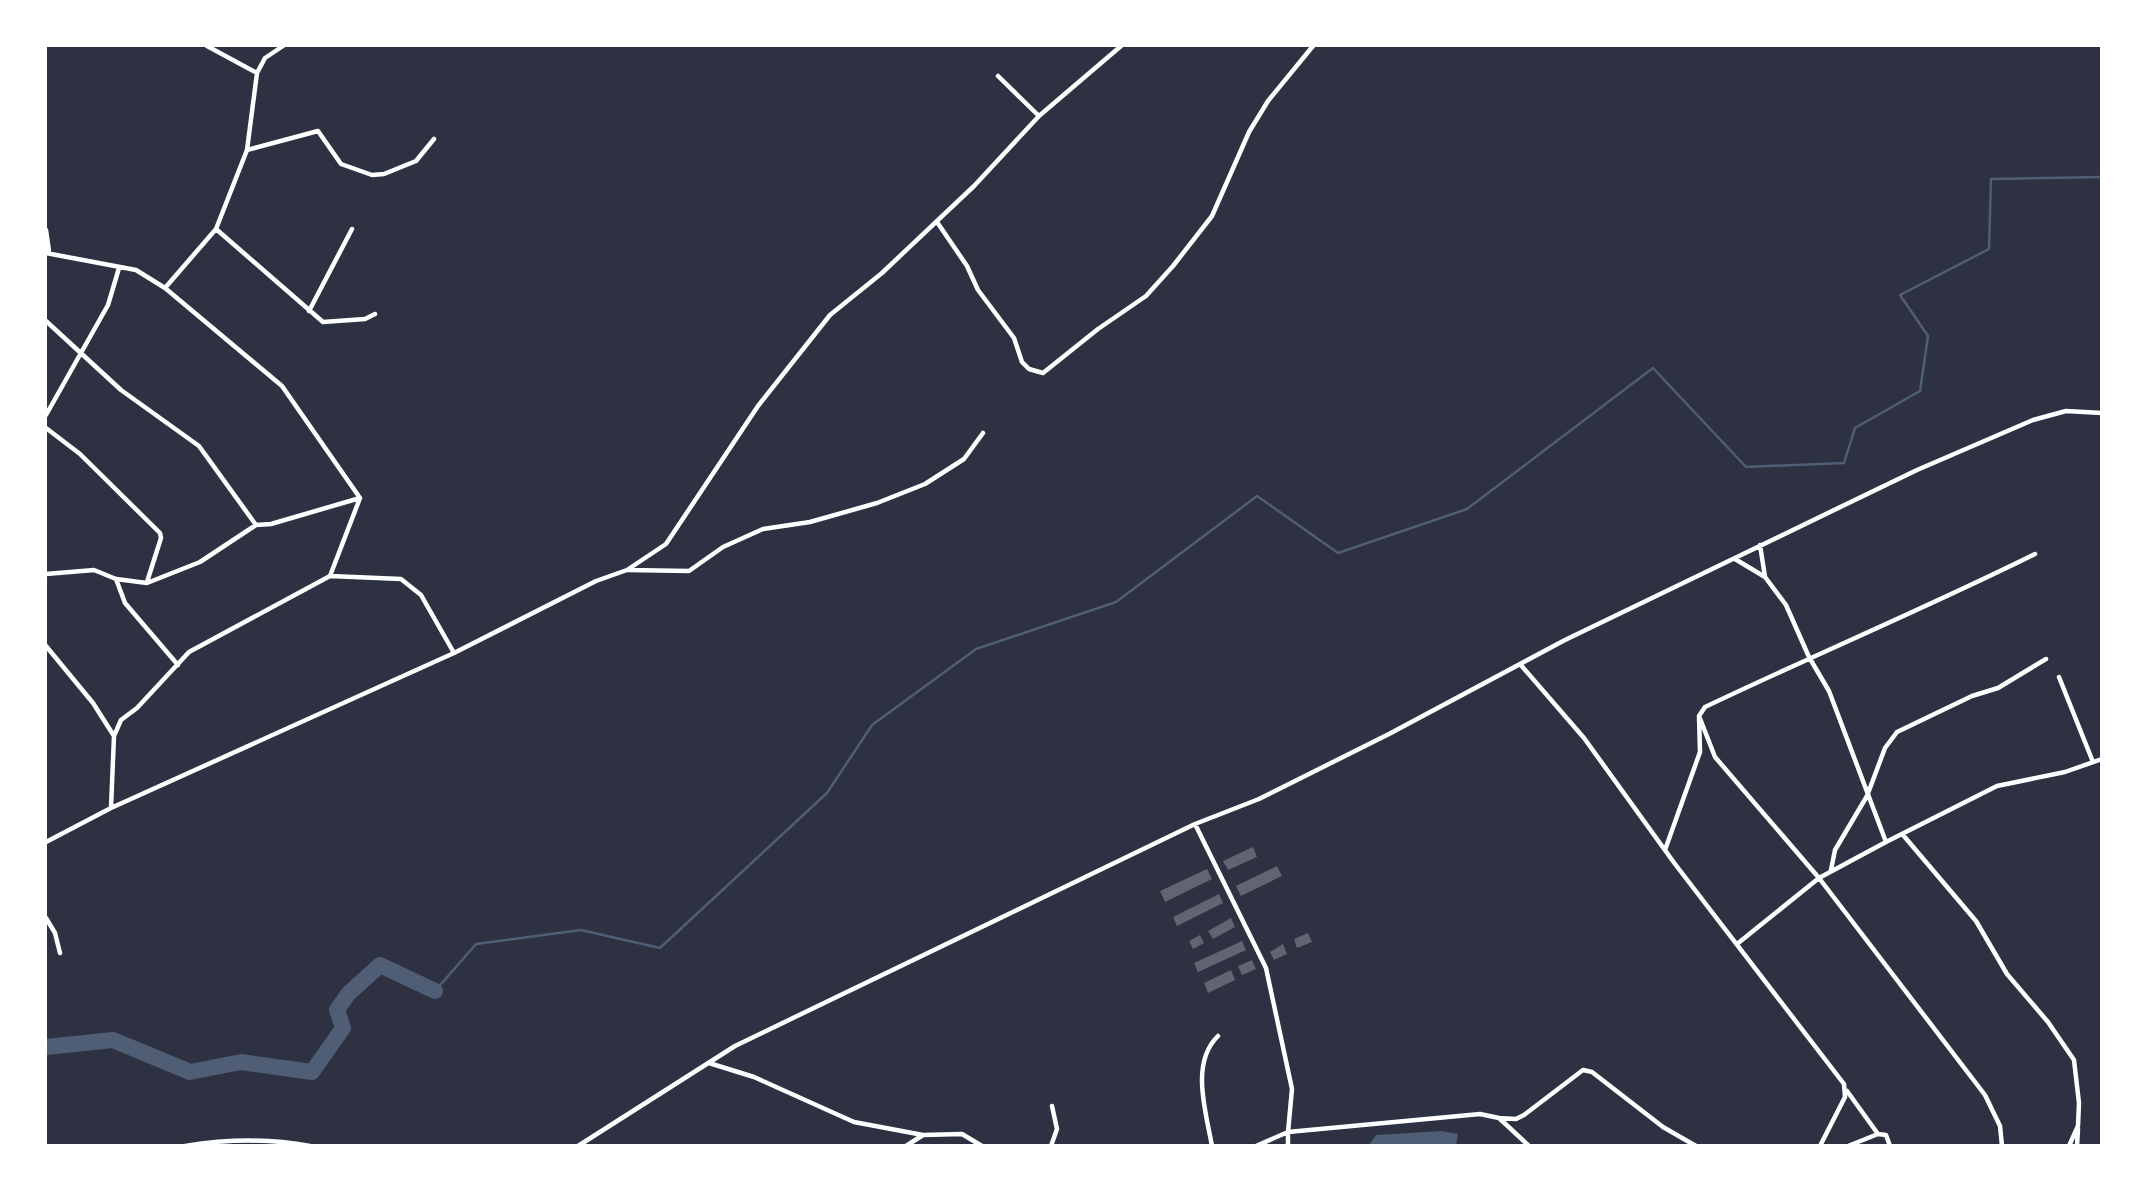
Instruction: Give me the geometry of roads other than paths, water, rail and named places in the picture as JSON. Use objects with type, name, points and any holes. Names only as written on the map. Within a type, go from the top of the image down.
[{"type":"street","points":[[207,46],[257,73]]},
{"type":"street","points":[[165,288],[216,229],[247,150],[257,73],[265,58],[283,46]]},
{"type":"street","points":[[46,842],[111,808],[454,653],[596,581],[628,570],[666,544],[758,406],[830,315],[937,222],[1040,116],[1121,46]]},
{"type":"street","points":[[937,222],[967,266],[978,290],[1014,338],[1022,362],[1029,369],[1043,373],[1098,329],[1146,296],[1173,266],[1212,216],[1249,132],[1268,101],[1313,46]]},
{"type":"street","points":[[998,76],[1040,116]]},
{"type":"street","points":[[247,150],[318,131],[341,164],[372,175],[384,174],[416,161],[434,139]]},
{"type":"street","points":[[46,229],[47,252],[136,270],[165,288],[282,386],[360,498]]},
{"type":"street","points":[[216,229],[323,323],[365,319],[375,314]]},
{"type":"street","points":[[309,311],[352,229]]},
{"type":"street","points":[[46,415],[82,355],[108,304],[119,268]]},
{"type":"street","points":[[46,321],[121,390],[199,446],[256,525]]},
{"type":"street","points":[[578,1146],[747,1040],[1195,824],[1269,795],[1520,664],[1760,545],[1917,470],[2034,420],[2066,411],[2102,412]]},
{"type":"street","points":[[46,428],[80,454],[160,533],[161,538],[147,583]]},
{"type":"street","points":[[628,570],[689,571],[723,547],[763,529],[810,522],[877,503],[925,484],[964,459],[983,433]]},
{"type":"street","points":[[46,574],[94,570],[116,579],[147,583],[200,562],[256,525],[271,524],[360,498]]},
{"type":"street","points":[[330,576],[360,498]]},
{"type":"street","points":[[1760,545],[1765,577]]},
{"type":"street","points":[[1665,850],[1700,752],[1699,716],[1705,707],[1809,657],[1948,597],[2035,554]]},
{"type":"street","points":[[1734,558],[1765,577],[1786,606],[1809,657],[1829,691],[1886,842]]},
{"type":"street","points":[[111,808],[114,736],[121,720],[137,708],[202,643],[330,576],[401,579],[421,595],[454,653]]},
{"type":"street","points":[[116,579],[125,604],[178,665]]},
{"type":"street","points":[[46,646],[93,703],[114,736]]},
{"type":"street","points":[[1830,871],[1835,849],[1867,796],[1885,748],[1898,732],[1972,696],[1998,688],[2046,659]]},
{"type":"street","points":[[1520,664],[1584,738],[1878,1134]]},
{"type":"street","points":[[2059,677],[2093,762]]},
{"type":"street","points":[[1699,716],[1716,757],[1819,878],[1985,1095],[2000,1126],[2002,1146]]},
{"type":"street","points":[[1737,944],[1819,878],[1886,842],[1997,786],[2064,772],[2102,759]]},
{"type":"street","points":[[1195,824],[1266,968],[1292,1089],[1288,1146]]},
{"type":"street","points":[[1903,835],[1976,921],[2007,974],[2065,1045],[2077,1068],[2077,1146]]},
{"type":"street","points":[[46,918],[55,933],[60,954]]},
{"type":"street","points":[[1212,1146],[1201,1084],[1207,1052],[1218,1036]]},
{"type":"street","points":[[708,1063],[754,1077],[854,1122],[923,1135],[962,1134],[982,1146]]},
{"type":"street","points":[[1256,1146],[1288,1132],[1480,1114],[1516,1119],[1583,1070],[1592,1072],[1663,1127],[1696,1146]]},
{"type":"street","points":[[1820,1146],[1847,1091]]},
{"type":"street","points":[[1051,1146],[1057,1129],[1052,1105]]},
{"type":"street","points":[[1499,1118],[1529,1146]]},
{"type":"street","points":[[2069,1146],[2078,1126]]},
{"type":"street","points":[[1848,1146],[1878,1134],[1886,1135],[1890,1146]]},
{"type":"street","points":[[906,1146],[923,1135]]},
{"type":"street","points":[[186,1146],[224,1140],[272,1139],[310,1146]]},
{"type":"street","points":[[224,1140],[227,1146]]},
{"type":"water","points":[[1441,1131],[1458,1134],[1456,1145],[1369,1145],[1376,1135]]},
{"type":"waterway","points":[[435,991],[476,944],[581,930],[660,948],[827,793],[872,725],[976,649],[1116,602],[1257,496],[1338,553],[1467,509],[1653,368],[1746,467],[1844,463],[1855,428],[1920,391],[1928,336],[1900,295],[1989,249],[1991,179],[2102,177]]},
{"type":"waterway","points":[[46,1047],[113,1040],[190,1072],[241,1062],[312,1072],[343,1028],[337,1010],[348,994],[380,965],[435,991]]}]
